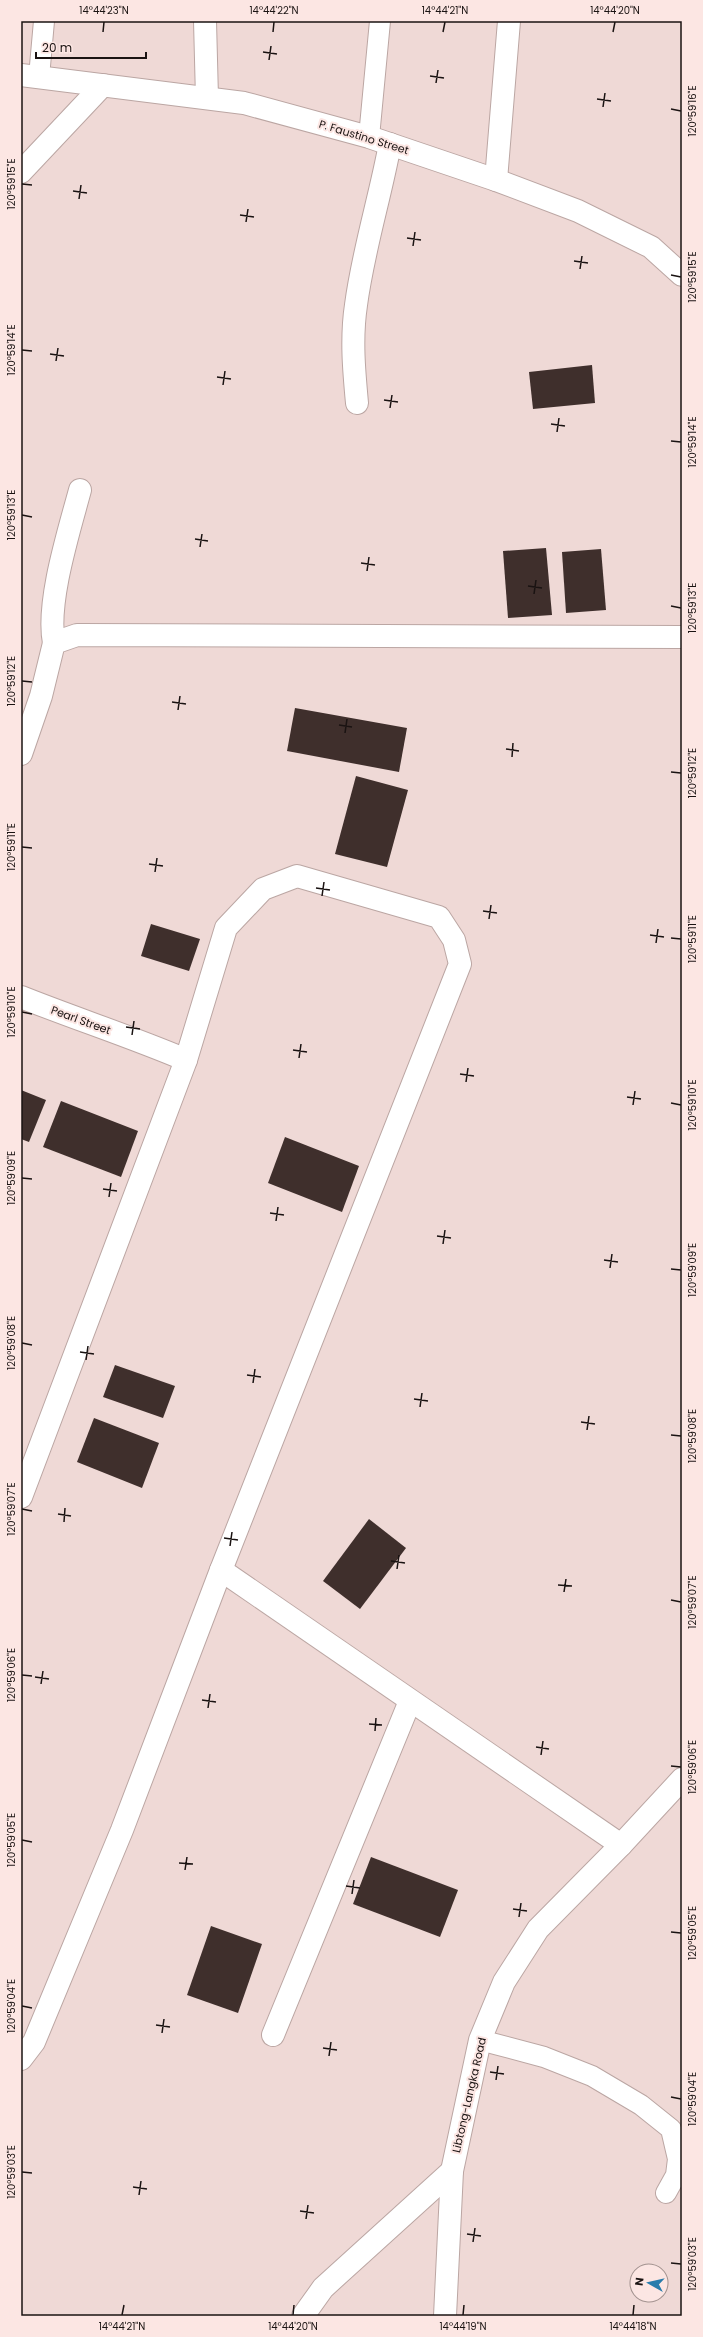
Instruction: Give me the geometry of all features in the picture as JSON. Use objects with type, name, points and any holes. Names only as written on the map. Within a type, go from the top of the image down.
[{"type":"street","points":[[205,21],[207,98]]},
{"type":"street","points":[[496,180],[509,21]]},
{"type":"street","name":"P. Faustino Street","points":[[30,76],[244,103],[369,137],[496,180],[578,211],[650,247],[682,276]]},
{"type":"street","points":[[21,172],[103,85]]},
{"type":"street","points":[[357,403],[354,365],[355,306],[368,236],[390,144]]},
{"type":"street","points":[[21,754],[41,696],[54,643],[51,630],[54,605],[80,490]]},
{"type":"street","points":[[54,643],[77,635],[682,637]]},
{"type":"street","points":[[21,1497],[186,1060],[226,928],[262,889],[297,876],[439,917],[454,940],[460,964],[221,1570],[122,1830],[34,2042],[21,2059]]},
{"type":"street","name":"Pearl Street","points":[[21,997],[79,1020],[132,1037],[186,1060]]},
{"type":"street","points":[[221,1570],[621,1845]]},
{"type":"street","points":[[273,2035],[410,1701]]},
{"type":"street","name":"Libtong-Langka Road","points":[[445,2316],[452,2171],[480,2040],[504,1982],[538,1929],[621,1845],[682,1778]]},
{"type":"street","points":[[303,2316],[323,2288],[452,2171]]},
{"type":"lane","points":[[30,76],[44,21]]},
{"type":"lane","points":[[369,137],[380,21]]},
{"type":"lane","points":[[480,2040],[544,2057],[592,2076],[641,2105],[671,2129],[678,2160],[676,2175],[666,2193]]},
{"type":"building","points":[[592,365],[595,403],[533,409],[529,372]]},
{"type":"building","points":[[546,548],[552,615],[508,618],[503,551]]},
{"type":"building","points":[[601,549],[606,610],[566,613],[562,552]]},
{"type":"building","points":[[295,708],[407,728],[399,772],[287,751]]},
{"type":"building","points":[[356,776],[408,790],[387,867],[335,854]]},
{"type":"building","points":[[151,924],[200,939],[189,971],[141,956]]},
{"type":"building","points":[[21,1090],[46,1100],[29,1142],[21,1139]]},
{"type":"building","points":[[61,1101],[138,1131],[121,1177],[43,1147]]},
{"type":"building","points":[[285,1137],[359,1166],[342,1212],[268,1183]]},
{"type":"building","points":[[115,1365],[175,1386],[163,1418],[103,1397]]},
{"type":"building","points":[[94,1418],[159,1443],[142,1488],[77,1462]]},
{"type":"building","points":[[369,1519],[406,1548],[360,1609],[323,1581]]},
{"type":"building","points":[[371,1857],[458,1890],[440,1937],[353,1904]]},
{"type":"building","points":[[211,1926],[262,1944],[238,2013],[187,1995]]}]
